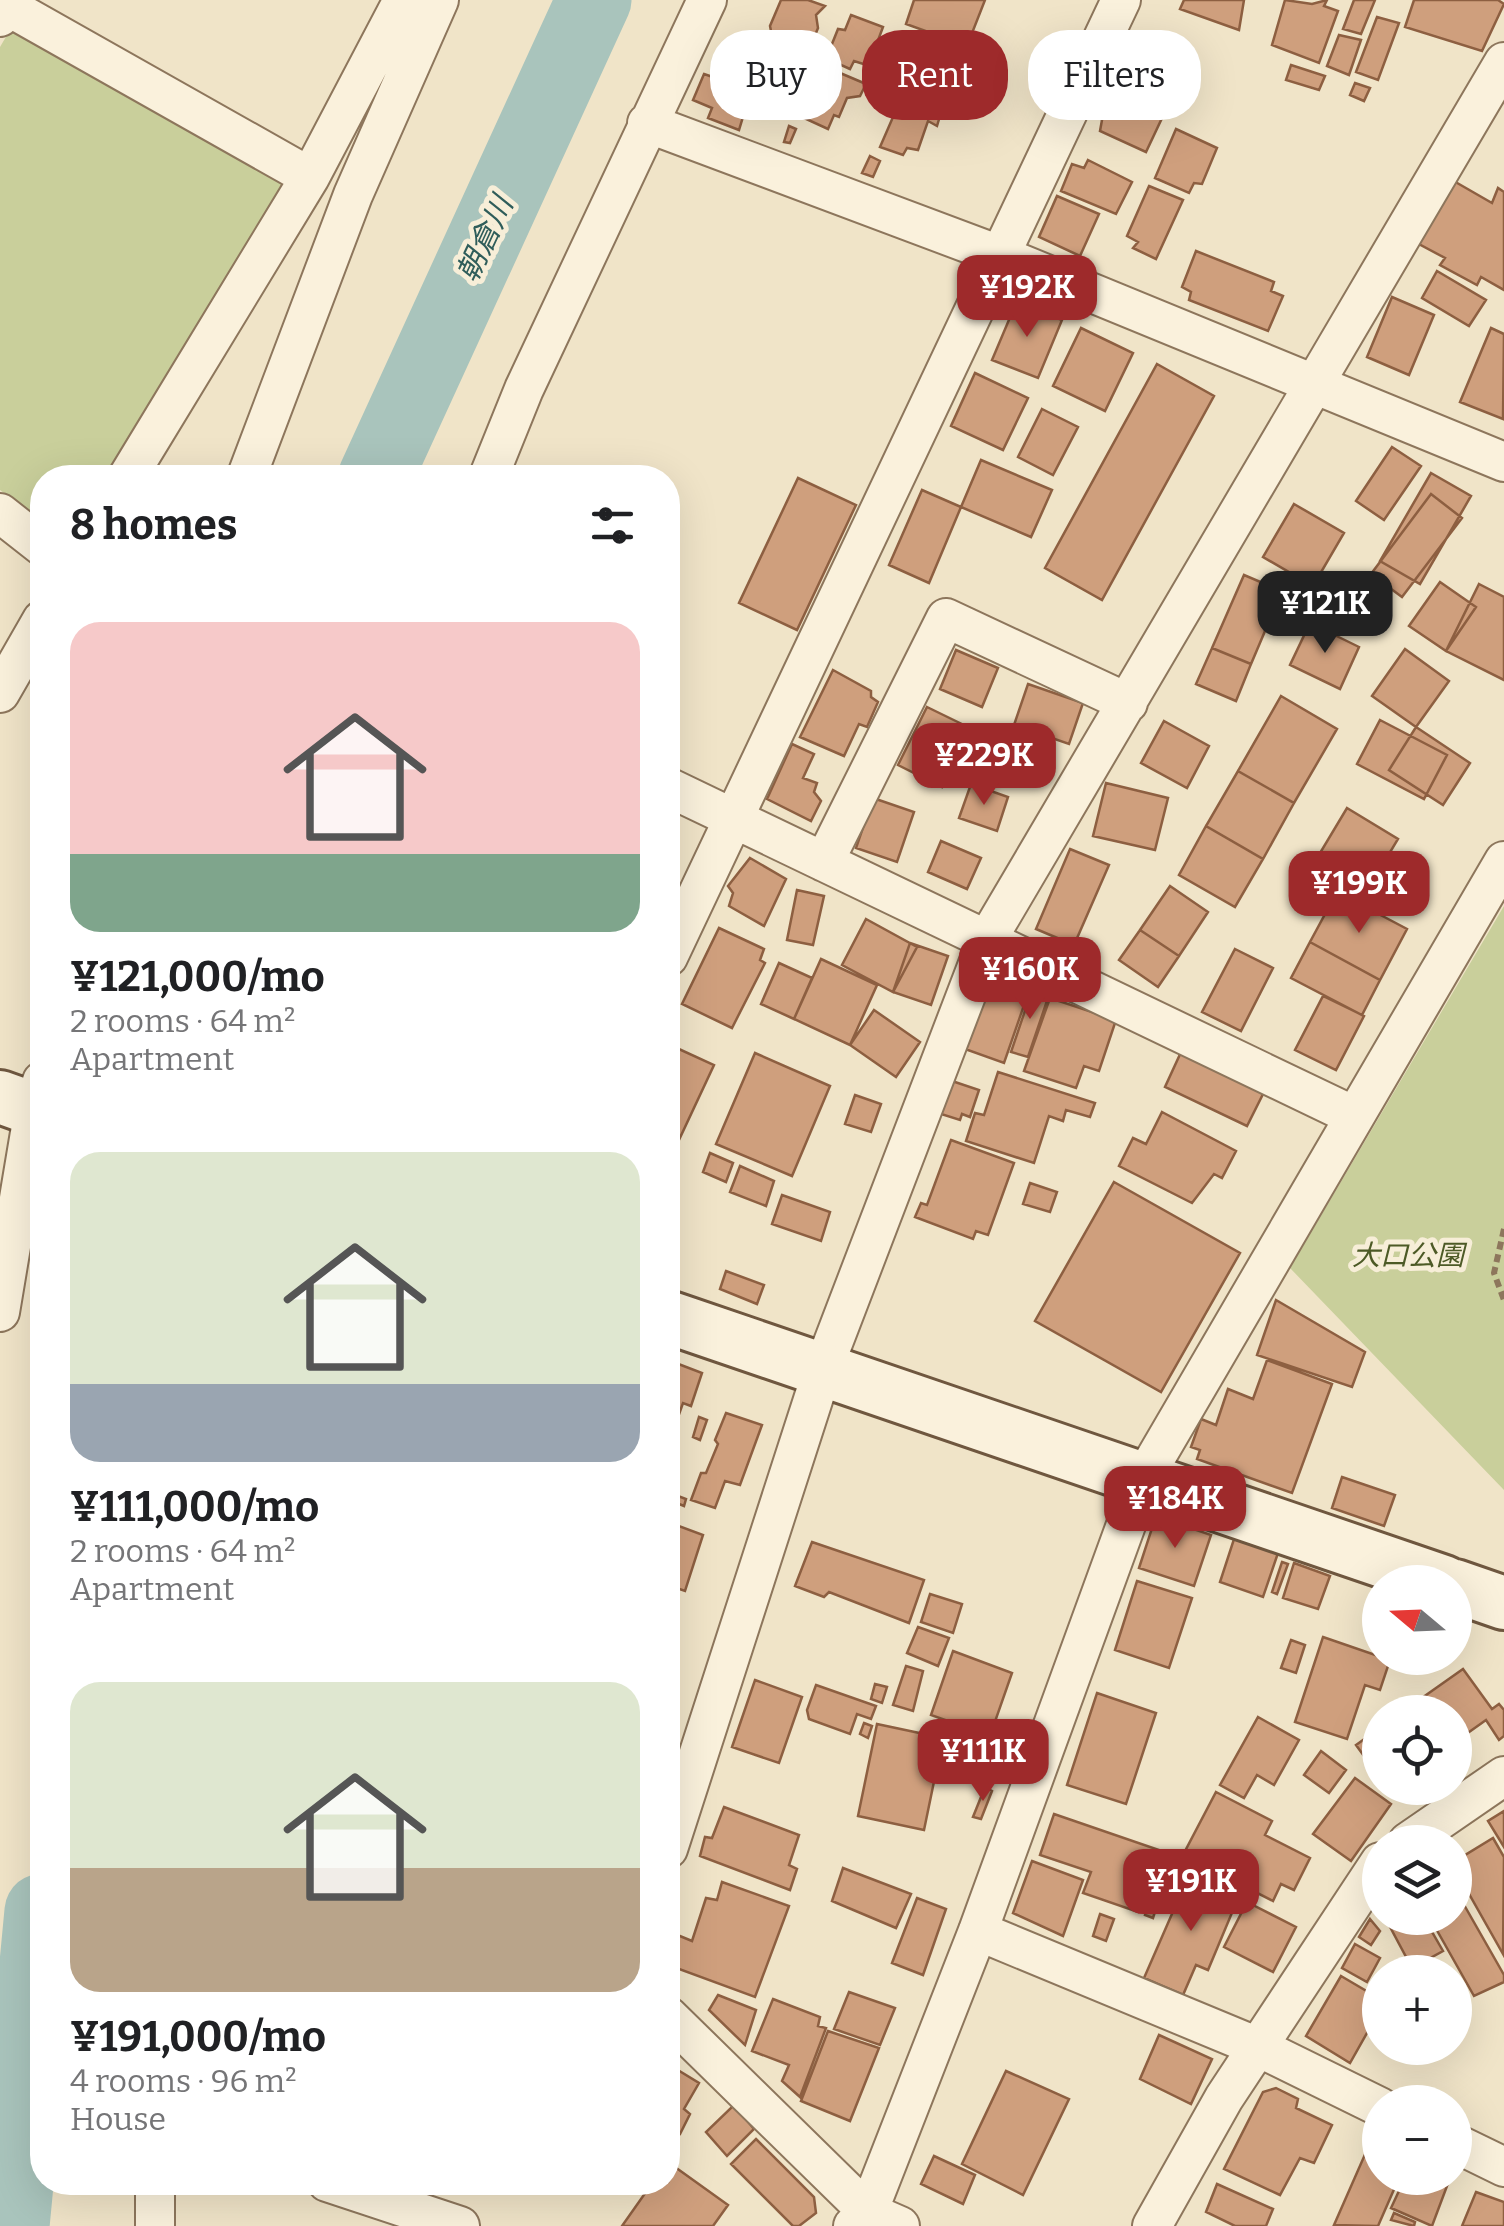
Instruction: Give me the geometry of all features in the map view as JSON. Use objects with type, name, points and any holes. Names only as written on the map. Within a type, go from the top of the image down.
[{"type":"street","points":[[135,465],[310,177],[402,0]]},
{"type":"street","points":[[251,465],[353,195],[438,0]]},
{"type":"street","points":[[494,465],[647,123],[707,0]]},
{"type":"street","points":[[680,931],[1121,0]]},
{"type":"street","points":[[4,7],[310,177]]},
{"type":"street","points":[[680,1812],[823,1369],[988,938],[1504,62]]},
{"type":"street","points":[[647,123],[1002,256],[1504,462]]},
{"type":"street","points":[[0,513],[30,537]]},
{"type":"street","points":[[824,862],[946,618],[1128,703]]},
{"type":"street","points":[[0,693],[30,641]]},
{"type":"street","points":[[680,793],[1354,1116]]},
{"type":"street","points":[[680,2028],[874,2221],[1142,1481],[1504,861]]},
{"type":"street","points":[[0,1312],[30,1100]]},
{"type":"street","points":[[680,1321],[1393,1565]]},
{"type":"street","points":[[1472,1592],[1504,1603]]},
{"type":"street","points":[[1433,1825],[1504,1776]]},
{"type":"street","points":[[1152,2226],[1258,2048],[1362,1889]]},
{"type":"street","points":[[978,1931],[1258,2048],[1362,2098]]},
{"type":"street","points":[[1472,2151],[1504,2167]]},
{"type":"street","points":[[155,2195],[155,2226]]},
{"type":"street","points":[[366,2195],[460,2226]]},
{"type":"path","points":[[1504,1229],[1494,1273],[1504,1300]]},
{"type":"green space","points":[[10,30],[285,186],[116,465],[30,465],[30,513],[0,490],[0,47]]},
{"type":"green space","name":"大口公園","points":[[1504,906],[1504,1490],[1290,1268]]},
{"type":"building","points":[[781,0],[808,0],[825,6],[816,15],[817,30],[771,30]]},
{"type":"building","points":[[914,0],[985,0],[973,30],[923,30],[906,24]]},
{"type":"building","points":[[1184,0],[1244,0],[1239,30],[1180,9]]},
{"type":"building","points":[[1285,0],[1312,4],[1327,0],[1324,6],[1338,11],[1319,63],[1272,45]]},
{"type":"building","points":[[1354,0],[1375,0],[1361,34],[1343,29]]},
{"type":"building","points":[[1414,0],[1498,0],[1504,4],[1482,51],[1405,27]]},
{"type":"building","points":[[851,15],[883,27],[862,30],[862,64],[854,61],[850,69],[842,65],[842,30],[838,30],[838,29],[845,30]]},
{"type":"building","points":[[1377,17],[1399,23],[1378,80],[1356,72]]},
{"type":"building","points":[[1339,35],[1361,40],[1349,75],[1327,66]]},
{"type":"building","points":[[1291,65],[1325,76],[1319,90],[1286,80]]},
{"type":"building","points":[[704,74],[710,76],[710,107],[693,100]]},
{"type":"building","points":[[842,74],[862,82],[860,96],[847,98],[842,110]]},
{"type":"building","points":[[1355,83],[1370,88],[1364,101],[1350,95]]},
{"type":"building","points":[[713,120],[742,120],[739,130]]},
{"type":"building","points":[[808,120],[832,120],[828,129]]},
{"type":"building","points":[[892,120],[939,120],[937,126],[928,121],[918,150],[907,148],[903,155],[880,147]]},
{"type":"building","points":[[1102,120],[1161,120],[1146,152],[1100,131]]},
{"type":"building","points":[[789,126],[796,129],[790,143],[784,142]]},
{"type":"building","points":[[1176,129],[1217,148],[1202,184],[1194,183],[1189,193],[1155,178]]},
{"type":"building","points":[[870,156],[880,161],[873,177],[862,173]]},
{"type":"building","points":[[1088,160],[1132,182],[1116,214],[1061,191],[1072,164],[1084,168]]},
{"type":"building","points":[[1452,180],[1492,203],[1498,188],[1504,192],[1504,290],[1481,277],[1477,285],[1440,265],[1445,258],[1417,243]]},
{"type":"building","points":[[1149,186],[1183,200],[1156,259],[1133,248],[1138,242],[1127,236]]},
{"type":"building","points":[[1057,196],[1099,214],[1080,256],[1039,237]]},
{"type":"building","points":[[1196,251],[1274,282],[1271,291],[1283,296],[1268,331],[1189,300],[1191,292],[1182,287]]},
{"type":"building","points":[[1437,271],[1486,300],[1469,326],[1422,298]]},
{"type":"building","points":[[1392,297],[1434,315],[1409,375],[1367,357]]},
{"type":"building","points":[[1017,301],[1062,320],[1038,378],[992,360]]},
{"type":"building","points":[[1081,328],[1133,353],[1105,411],[1053,386]]},
{"type":"building","points":[[1491,328],[1504,334],[1503,419],[1460,402]]},
{"type":"building","points":[[1157,364],[1214,396],[1102,600],[1045,568]]},
{"type":"building","points":[[975,373],[1028,398],[1003,450],[951,426]]},
{"type":"building","points":[[1042,409],[1078,427],[1053,475],[1018,457]]},
{"type":"building","points":[[1392,447],[1421,466],[1384,520],[1356,501]]},
{"type":"building","points":[[981,460],[1052,490],[1031,537],[961,507]]},
{"type":"building","points":[[1431,473],[1471,496],[1420,584],[1380,561]]},
{"type":"building","points":[[798,478],[856,505],[797,630],[739,603]]},
{"type":"building","points":[[922,490],[961,507],[929,583],[889,565]]},
{"type":"building","points":[[1431,494],[1462,518],[1402,597],[1371,574]]},
{"type":"building","points":[[1294,504],[1344,533],[1313,586],[1263,557]]},
{"type":"building","points":[[1244,575],[1282,591],[1251,664],[1212,648]]},
{"type":"building","points":[[1440,582],[1476,607],[1446,651],[1409,626]]},
{"type":"building","points":[[1479,584],[1504,597],[1504,680],[1446,651]]},
{"type":"building","points":[[1310,623],[1359,647],[1340,689],[1290,665]]},
{"type":"building","points":[[1212,648],[1251,664],[1236,701],[1196,684]]},
{"type":"building","points":[[1405,649],[1449,681],[1416,727],[1372,696]]},
{"type":"building","points":[[956,650],[998,668],[982,707],[940,689]]},
{"type":"building","points":[[833,670],[871,691],[871,697],[878,702],[867,727],[859,724],[844,756],[800,737]]},
{"type":"building","points":[[1028,684],[1083,703],[1069,744],[1014,725]]},
{"type":"building","points":[[1281,696],[1337,729],[1294,803],[1238,771]]},
{"type":"building","points":[[927,707],[970,728],[942,787],[898,765]]},
{"type":"building","points":[[1380,720],[1447,755],[1424,799],[1357,764]]},
{"type":"building","points":[[1164,721],[1209,746],[1187,788],[1141,763]]},
{"type":"building","points":[[1416,727],[1470,763],[1443,805],[1389,770]]},
{"type":"building","points":[[792,744],[814,754],[803,778],[817,783],[814,792],[821,801],[811,821],[767,799]]},
{"type":"building","points":[[1238,771],[1294,803],[1263,859],[1206,826]]},
{"type":"building","points":[[1106,783],[1168,798],[1155,850],[1093,836]]},
{"type":"building","points":[[971,784],[1008,797],[997,831],[959,818]]},
{"type":"building","points":[[873,798],[914,812],[897,862],[856,848]]},
{"type":"building","points":[[1347,808],[1398,839],[1365,894],[1314,863]]},
{"type":"building","points":[[1206,826],[1263,859],[1235,907],[1179,875]]},
{"type":"building","points":[[941,841],[981,858],[967,889],[928,872]]},
{"type":"building","points":[[1070,849],[1109,865],[1074,945],[1036,929]]},
{"type":"building","points":[[750,858],[786,879],[764,926],[729,906],[733,893],[728,886]]},
{"type":"building","points":[[1170,886],[1208,912],[1179,956],[1140,930]]},
{"type":"building","points":[[797,890],[824,896],[813,945],[787,940]]},
{"type":"building","points":[[1337,892],[1407,929],[1380,980],[1310,942]]},
{"type":"building","points":[[866,919],[917,947],[893,992],[842,965]]},
{"type":"building","points":[[719,928],[764,949],[760,960],[765,963],[732,1028],[682,1004]]},
{"type":"building","points":[[1140,930],[1179,956],[1158,987],[1119,960]]},
{"type":"building","points":[[1310,942],[1380,980],[1362,1015],[1291,978]]},
{"type":"building","points":[[910,943],[948,956],[931,1005],[893,992]]},
{"type":"building","points":[[1235,949],[1273,968],[1241,1031],[1202,1012]]},
{"type":"building","points":[[821,959],[877,985],[850,1045],[794,1019]]},
{"type":"building","points":[[779,963],[812,978],[794,1019],[761,1004]]},
{"type":"building","points":[[993,971],[1031,985],[1004,1063],[965,1049]]},
{"type":"building","points":[[1033,987],[1050,992],[1028,1057],[1011,1052]]},
{"type":"building","points":[[1323,996],[1364,1016],[1336,1070],[1295,1050]]},
{"type":"building","points":[[1050,998],[1116,1020],[1099,1071],[1084,1066],[1076,1088],[1024,1071]]},
{"type":"building","points":[[874,1010],[920,1042],[896,1077],[850,1045]]},
{"type":"building","points":[[680,1049],[714,1065],[680,1138]]},
{"type":"building","points":[[1182,1050],[1265,1090],[1247,1126],[1165,1087]]},
{"type":"building","points":[[755,1053],[830,1086],[792,1176],[716,1144]]},
{"type":"building","points":[[998,1072],[1095,1103],[1090,1117],[1066,1110],[1063,1121],[1049,1116],[1034,1163],[966,1141],[975,1113],[984,1115]]},
{"type":"building","points":[[952,1081],[979,1090],[970,1117],[962,1114],[960,1120],[941,1114]]},
{"type":"building","points":[[855,1095],[881,1104],[871,1132],[845,1124]]},
{"type":"building","points":[[1162,1112],[1236,1151],[1222,1178],[1214,1174],[1192,1203],[1119,1166],[1133,1138],[1146,1144]]},
{"type":"building","points":[[951,1140],[1014,1163],[988,1235],[976,1231],[973,1239],[915,1217],[921,1203],[927,1205]]},
{"type":"building","points":[[710,1153],[733,1163],[726,1182],[703,1172]]},
{"type":"building","points":[[740,1166],[774,1181],[766,1206],[730,1192]]},
{"type":"building","points":[[1114,1182],[1240,1253],[1161,1392],[1035,1321]]},
{"type":"building","points":[[1030,1183],[1057,1192],[1050,1212],[1023,1204]]},
{"type":"building","points":[[782,1195],[830,1212],[821,1241],[772,1224]]},
{"type":"building","points":[[726,1271],[764,1285],[757,1304],[720,1289]]},
{"type":"building","points":[[1276,1300],[1365,1352],[1352,1387],[1257,1355]]},
{"type":"building","points":[[1267,1360],[1332,1384],[1292,1493],[1197,1459],[1200,1450],[1191,1447],[1201,1419],[1216,1425],[1228,1389],[1253,1399]]},
{"type":"building","points":[[680,1365],[702,1373],[691,1406],[683,1403],[680,1412]]},
{"type":"building","points":[[726,1413],[762,1425],[740,1485],[725,1481],[715,1508],[691,1500],[718,1444],[715,1440]]},
{"type":"building","points":[[699,1417],[707,1420],[700,1440],[693,1437]]},
{"type":"building","points":[[1342,1477],[1395,1495],[1384,1526],[1332,1508]]},
{"type":"building","points":[[1156,1516],[1211,1535],[1194,1586],[1139,1568]]},
{"type":"building","points":[[680,1526],[703,1535],[685,1591],[680,1589]]},
{"type":"building","points":[[1234,1539],[1278,1553],[1263,1597],[1220,1582]]},
{"type":"building","points":[[812,1542],[924,1580],[909,1623],[829,1592],[824,1597],[795,1586]]},
{"type":"building","points":[[1282,1562],[1288,1564],[1277,1594],[1272,1592]]},
{"type":"building","points":[[1294,1563],[1330,1576],[1318,1609],[1283,1598]]},
{"type":"building","points":[[1137,1581],[1192,1598],[1169,1668],[1115,1650]]},
{"type":"building","points":[[930,1594],[962,1604],[953,1633],[921,1622]]},
{"type":"building","points":[[918,1627],[949,1638],[938,1666],[907,1653]]},
{"type":"building","points":[[1323,1637],[1362,1650],[1362,1675],[1385,1675],[1380,1690],[1365,1685],[1347,1739],[1295,1722]]},
{"type":"building","points":[[1291,1640],[1305,1645],[1296,1673],[1281,1668]]},
{"type":"building","points":[[953,1651],[1012,1673],[990,1736],[931,1715]]},
{"type":"building","points":[[906,1666],[923,1671],[913,1711],[893,1705]]},
{"type":"building","points":[[1454,1675],[1467,1675],[1492,1709],[1499,1704],[1504,1710],[1504,1736],[1499,1740],[1486,1720],[1472,1730],[1472,1695],[1426,1695]]},
{"type":"building","points":[[755,1680],[802,1697],[779,1763],[732,1747]]},
{"type":"building","points":[[875,1684],[887,1687],[882,1703],[871,1699]]},
{"type":"building","points":[[816,1685],[876,1706],[871,1719],[857,1714],[850,1734],[809,1719],[807,1710]]},
{"type":"building","points":[[1097,1693],[1156,1713],[1126,1804],[1067,1785]]},
{"type":"building","points":[[1258,1717],[1299,1740],[1274,1785],[1257,1775],[1244,1798],[1220,1785]]},
{"type":"building","points":[[864,1723],[872,1726],[868,1738],[860,1734]]},
{"type":"building","points":[[877,1724],[943,1738],[924,1830],[858,1816]]},
{"type":"building","points":[[973,1732],[1009,1745],[999,1772],[964,1758]]},
{"type":"building","points":[[1321,1751],[1346,1770],[1329,1793],[1304,1775]]},
{"type":"building","points":[[1355,1778],[1362,1783],[1362,1805],[1390,1805],[1376,1825],[1362,1825],[1362,1845],[1351,1861],[1313,1834]]},
{"type":"building","points":[[985,1787],[992,1791],[981,1819],[973,1817]]},
{"type":"building","points":[[1216,1792],[1272,1821],[1265,1835],[1310,1858],[1294,1890],[1281,1884],[1273,1901],[1183,1855]]},
{"type":"building","points":[[724,1807],[799,1835],[789,1865],[797,1869],[790,1890],[700,1856],[705,1837],[712,1838]]},
{"type":"building","points":[[1504,1811],[1504,1847],[1488,1821]]},
{"type":"building","points":[[1054,1814],[1159,1850],[1138,1912],[1083,1893],[1091,1872],[1040,1855]]},
{"type":"building","points":[[1493,1838],[1504,1857],[1503,1954],[1472,1899],[1472,1851]]},
{"type":"building","points":[[1032,1861],[1083,1880],[1063,1936],[1013,1913]]},
{"type":"building","points":[[1172,1862],[1186,1867],[1176,1897],[1162,1892]]},
{"type":"building","points":[[843,1868],[911,1894],[896,1928],[832,1901]]},
{"type":"building","points":[[1189,1875],[1239,1896],[1208,1970],[1196,1965],[1183,1995],[1144,1978]]},
{"type":"building","points":[[722,1882],[789,1906],[755,1997],[680,1969],[680,1936],[692,1941],[706,1898],[717,1900]]},
{"type":"building","points":[[1152,1893],[1160,1896],[1153,1918],[1145,1915]]},
{"type":"building","points":[[917,1898],[946,1909],[923,1975],[892,1963]]},
{"type":"building","points":[[1247,1902],[1296,1927],[1273,1972],[1224,1947]]},
{"type":"building","points":[[1100,1914],[1114,1919],[1106,1941],[1093,1936]]},
{"type":"building","points":[[1472,1919],[1504,1975],[1504,1982],[1474,1996],[1472,1955],[1451,1955],[1440,1935],[1472,1935]]},
{"type":"building","points":[[1362,1932],[1377,1935],[1371,1945],[1359,1937]]},
{"type":"building","points":[[1394,1935],[1434,1935],[1443,1951],[1436,1955],[1405,1955]]},
{"type":"building","points":[[1355,1944],[1375,1955],[1362,1955],[1362,1979],[1342,1968]]},
{"type":"building","points":[[1341,1976],[1362,1988],[1362,2042],[1350,2063],[1306,2036]]},
{"type":"building","points":[[849,1992],[895,2008],[880,2045],[834,2029]]},
{"type":"building","points":[[718,1995],[756,2010],[745,2045],[709,2010]]},
{"type":"building","points":[[773,1999],[820,2017],[818,2026],[826,2028],[800,2097],[782,2081],[789,2065],[752,2051]]},
{"type":"building","points":[[828,2031],[879,2048],[850,2121],[801,2101]]},
{"type":"building","points":[[1159,2035],[1212,2059],[1191,2104],[1140,2079]]},
{"type":"building","points":[[680,2071],[699,2083],[684,2109],[690,2114],[680,2134]]},
{"type":"building","points":[[1006,2071],[1069,2099],[1023,2195],[962,2164]]},
{"type":"building","points":[[1276,2088],[1298,2099],[1296,2108],[1332,2125],[1314,2163],[1300,2158],[1280,2195],[1224,2169],[1263,2092]]},
{"type":"building","points":[[734,2105],[754,2129],[727,2156],[706,2132]]},
{"type":"building","points":[[756,2139],[814,2197],[816,2213],[799,2226],[793,2226],[731,2164]]},
{"type":"building","points":[[934,2156],[975,2175],[963,2204],[921,2184]]},
{"type":"building","points":[[1362,2161],[1362,2195],[1392,2195],[1378,2226],[1334,2225]]},
{"type":"building","points":[[680,2171],[728,2205],[713,2226],[622,2226],[644,2195],[680,2195]]},
{"type":"building","points":[[1217,2184],[1273,2209],[1266,2226],[1235,2226],[1206,2212]]},
{"type":"building","points":[[1476,2192],[1504,2202],[1504,2226],[1462,2226]]},
{"type":"building","points":[[1397,2195],[1444,2195],[1432,2226],[1391,2208]]},
{"type":"building","points":[[1394,2213],[1415,2222],[1414,2226],[1391,2220]]},
{"type":"waterway","name":"朝倉川","points":[[381,465],[594,0]]},
{"type":"waterway","name":"朝倉川","points":[[12,2226],[30,2037]]}]
